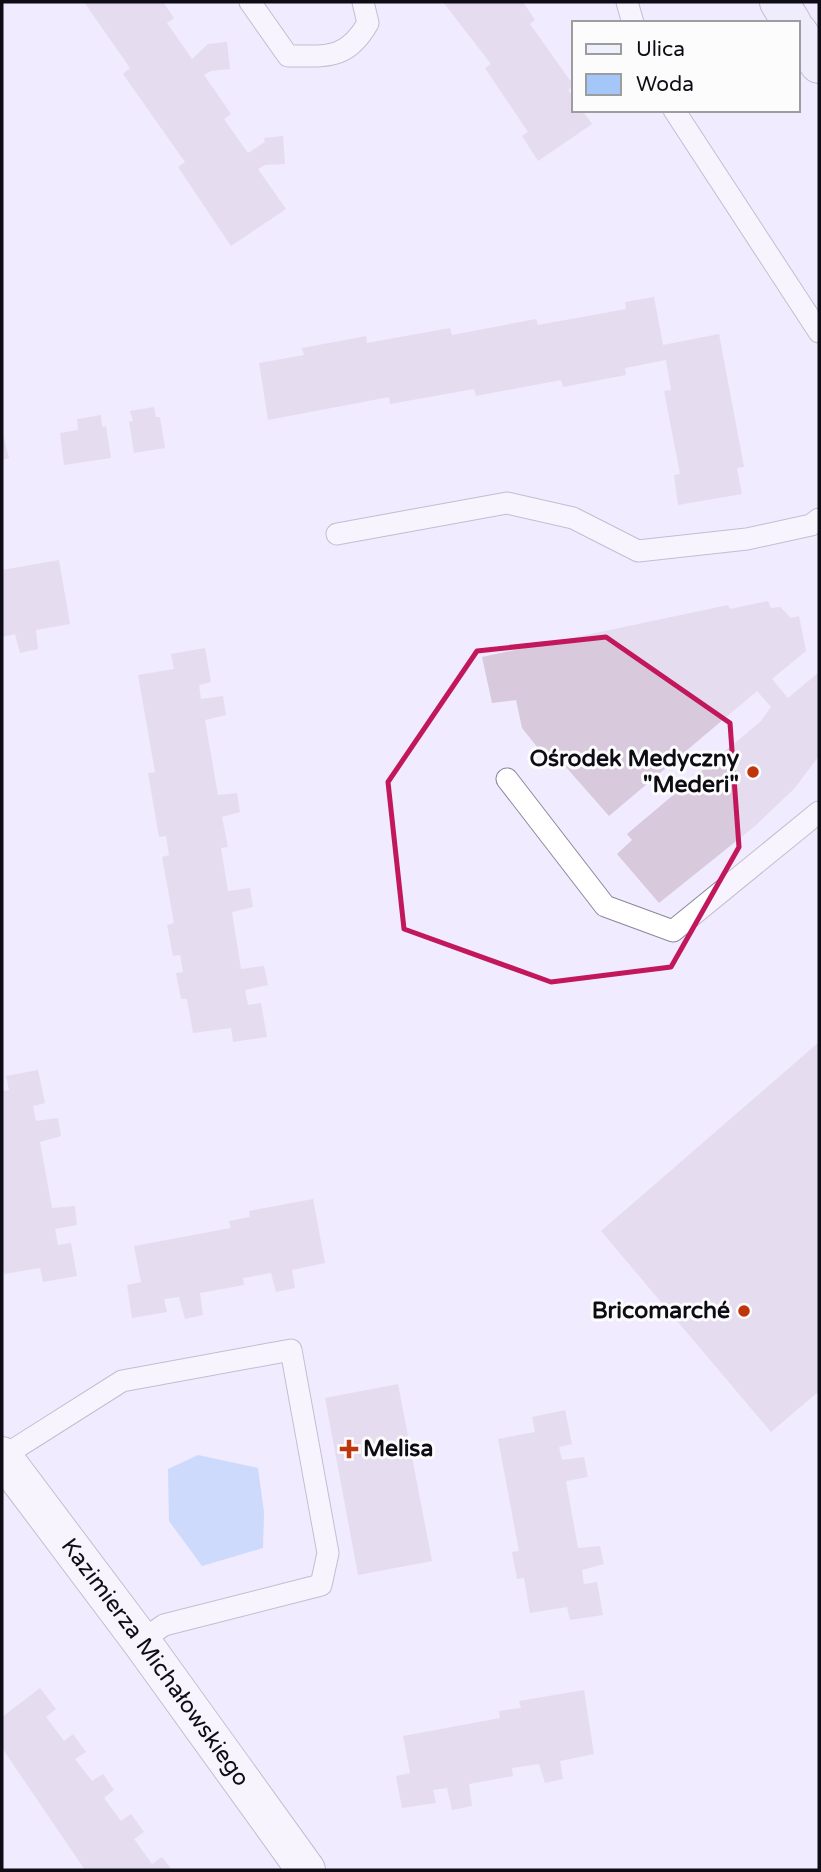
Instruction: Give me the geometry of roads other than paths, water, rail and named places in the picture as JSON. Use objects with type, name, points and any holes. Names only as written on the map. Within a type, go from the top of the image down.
[{"type":"street","points":[[779,2],[791,21]]},
{"type":"street","points":[[800,35],[819,64]]},
{"type":"street","name":"Kazimierza Michałowskiego","points":[[2,1456],[141,1641],[306,1870]]},
{"type":"lane","points":[[250,2],[288,56],[299,57],[332,57],[357,42],[368,23],[363,2]]},
{"type":"lane","points":[[627,2],[632,21]]},
{"type":"lane","points":[[675,112],[819,332]]},
{"type":"lane","points":[[337,534],[507,503],[573,518],[638,551],[747,539],[811,525],[819,519]]},
{"type":"lane","points":[[507,779],[605,906],[673,931],[819,813]]},
{"type":"lane","points":[[2,1456],[122,1381],[291,1350],[328,1553],[321,1585],[164,1625],[141,1641]]},
{"type":"water","points":[[198,1455],[258,1468],[264,1512],[263,1548],[202,1566],[169,1521],[168,1469]]},
{"type":"place","name":"Ośrodek Medyczny \"Mederi\"","points":[[753,772]]},
{"type":"place","name":"Bricomarché","points":[[744,1311]]},
{"type":"place","name":"Melisa","points":[[349,1449]]}]
